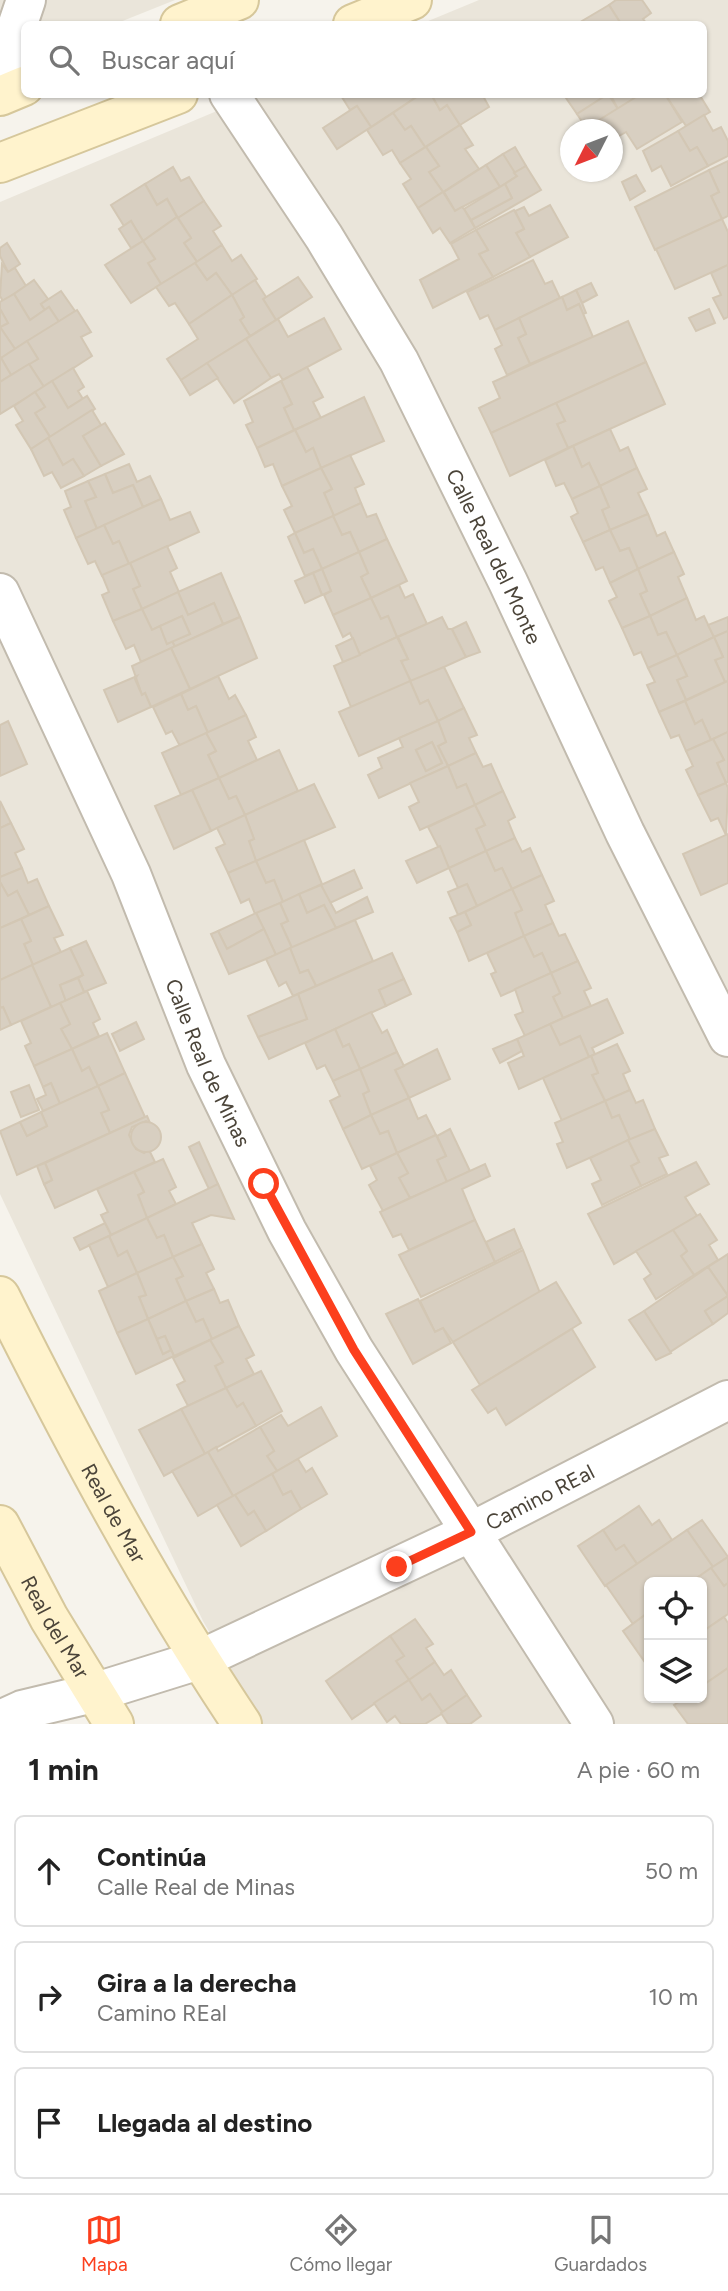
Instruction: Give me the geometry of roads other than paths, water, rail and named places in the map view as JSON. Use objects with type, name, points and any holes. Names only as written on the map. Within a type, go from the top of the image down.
[{"type":"street","points":[[0,77],[26,0]]},
{"type":"street","points":[[187,21],[239,0]]},
{"type":"street","points":[[360,21],[412,0]]},
{"type":"street","points":[[0,96],[21,87]]},
{"type":"street","points":[[0,163],[168,98]]},
{"type":"street","name":"Calle Real del Monte","points":[[232,98],[324,237],[399,361],[508,582],[625,833],[728,1037]]},
{"type":"street","name":"Calle Real de Minas","points":[[0,593],[131,874],[206,1065],[287,1231],[354,1350],[594,1724]]},
{"type":"street","name":"Real de Mar","points":[[0,1296],[59,1414],[199,1660],[242,1724]]},
{"type":"street","name":"Camino REal","points":[[0,1720],[22,1710],[104,1709],[199,1660],[471,1532],[728,1400]]},
{"type":"street","name":"Real del Mar","points":[[0,1525],[104,1709]]}]
